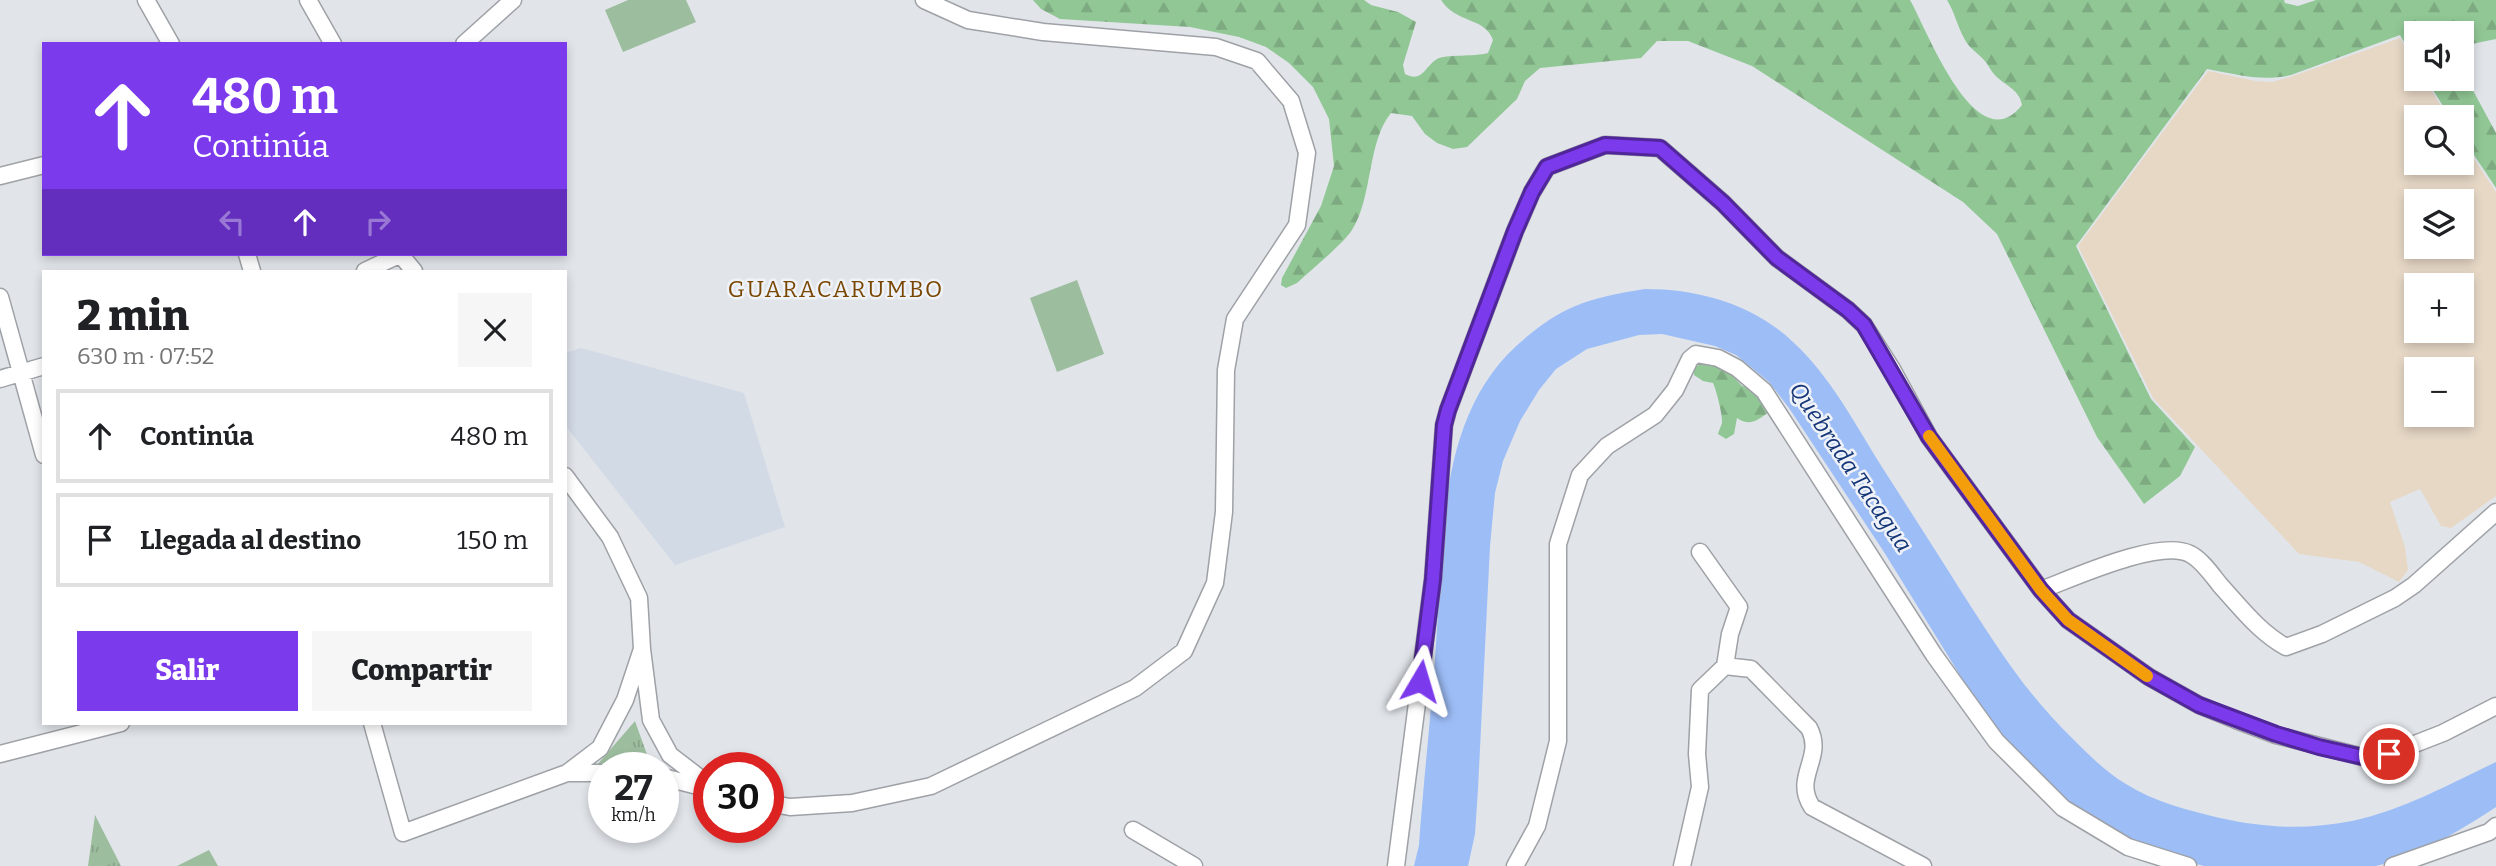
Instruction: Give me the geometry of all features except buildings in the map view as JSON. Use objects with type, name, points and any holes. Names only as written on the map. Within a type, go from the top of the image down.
[{"type":"street","points":[[146,0],[170,42]]},
{"type":"street","points":[[308,0],[332,42]]},
{"type":"street","points":[[784,806],[852,803],[931,786],[1135,688],[1184,651],[1215,583],[1224,512],[1226,370],[1235,319],[1297,225],[1307,153],[1291,101],[1257,61],[1216,47],[1044,32],[968,20],[924,0]]},
{"type":"street","points":[[466,42],[509,2]]},
{"type":"street","points":[[1396,866],[1433,579],[1446,418],[1488,300],[1532,192],[1547,167],[1605,145],[1660,148],[1723,203],[1777,258],[1848,310],[1864,325],[1929,437],[2041,590],[2068,620],[2159,682],[2199,705],[2223,715],[2319,747],[2367,758],[2389,754],[2443,733],[2496,706]]},
{"type":"street","points":[[0,176],[42,165]]},
{"type":"street","points":[[367,270],[396,256]]},
{"type":"street","points":[[402,256],[413,270]]},
{"type":"street","points":[[0,297],[42,447]]},
{"type":"street","points":[[1515,866],[1537,826],[1558,741],[1558,544],[1580,475],[1607,446],[1655,415],[1675,390],[1690,359],[1696,354],[1718,358],[1737,368],[1764,391],[1934,655],[1996,741],[2063,808],[2128,847],[2188,866]]},
{"type":"street","points":[[0,379],[42,367]]},
{"type":"street","points":[[567,479],[610,537],[639,598],[651,720],[670,755],[693,774]]},
{"type":"street","points":[[2041,590],[2147,552],[2170,550],[2189,553],[2205,566],[2250,619],[2271,639],[2286,647],[2298,645],[2395,598],[2496,512]]},
{"type":"street","points":[[1682,866],[1700,787],[1697,754],[1700,691],[1725,666],[1730,634],[1740,607],[1700,552]]},
{"type":"street","points":[[567,774],[600,748],[625,700],[642,649]]},
{"type":"street","points":[[1725,666],[1751,669],[1809,728],[1814,737],[1812,761],[1804,783],[1805,797],[1812,807],[1923,866]]},
{"type":"street","points":[[0,754],[109,725]]},
{"type":"street","points":[[373,725],[403,833],[567,774],[588,773]]},
{"type":"street","points":[[2393,866],[2489,832],[2496,826]]},
{"type":"street","points":[[1133,830],[1194,866]]},
{"type":"shaded area","points":[[2400,38],[2404,45],[2404,91],[2432,91],[2440,105],[2404,105],[2404,175],[2474,175],[2474,159],[2496,192],[2496,496],[2451,528],[2441,526],[2420,489],[2390,502],[2405,547],[2408,570],[2399,582],[2359,562],[2299,554],[2153,398],[2078,246],[2208,71],[2272,82]]},
{"type":"shaded area","points":[[581,348],[744,393],[785,527],[675,565],[567,428],[567,352]]},
{"type":"green space","points":[[628,0],[686,0],[696,22],[623,52],[605,10]]},
{"type":"green space","points":[[1033,0],[1364,0],[1371,5],[1398,12],[1416,22],[1403,65],[1405,74],[1416,77],[1441,57],[1488,53],[1493,40],[1484,27],[1455,13],[1441,0],[1910,0],[1940,60],[1970,104],[1987,117],[2005,118],[2022,105],[2020,99],[1967,43],[1947,0],[2284,0],[2285,3],[2298,6],[2316,0],[2496,0],[2496,39],[2474,44],[2474,21],[2404,21],[2404,42],[2400,35],[2291,75],[2269,78],[2207,69],[2076,246],[2151,399],[2195,447],[2180,476],[2144,504],[2097,437],[1997,234],[1963,202],[1752,66],[1688,41],[1657,41],[1641,58],[1540,68],[1525,81],[1517,99],[1467,147],[1453,149],[1437,143],[1425,134],[1412,116],[1391,113],[1378,139],[1364,202],[1352,230],[1297,283],[1286,288],[1281,285],[1282,278],[1321,206],[1334,166],[1329,119],[1313,87],[1289,63],[1266,47],[1239,37],[1190,27],[1060,19],[1041,9]]},
{"type":"green space","points":[[2434,91],[2473,91],[2496,133],[2496,188],[2474,155],[2474,105],[2442,105]]},
{"type":"green space","points":[[1077,280],[1104,354],[1057,372],[1030,298]]},
{"type":"green space","points":[[1704,363],[1725,368],[1742,386],[1754,388],[1769,412],[1750,422],[1737,418],[1734,434],[1726,439],[1718,434],[1722,420],[1713,383],[1694,375],[1694,367]]},
{"type":"green space","points":[[635,721],[646,752],[608,752]]},
{"type":"green space","points":[[95,815],[121,866],[88,866]]},
{"type":"green space","points":[[209,850],[218,866],[177,866]]},
{"type":"water","name":"Quebrada Tacagua","points":[[1645,289],[1685,292],[1724,301],[1761,318],[1806,355],[1841,400],[2013,669],[2058,723],[2099,764],[2126,784],[2159,801],[2220,818],[2269,826],[2302,827],[2352,821],[2390,810],[2496,762],[2496,807],[2439,841],[2376,866],[2204,866],[2154,852],[2116,833],[2082,812],[2053,789],[1995,732],[1884,552],[1769,382],[1736,355],[1715,346],[1662,334],[1639,335],[1587,349],[1556,369],[1520,421],[1503,461],[1495,493],[1490,546],[1475,834],[1468,866],[1414,866],[1419,845],[1445,509],[1462,432],[1478,396],[1499,364],[1534,331],[1555,316],[1582,304]]},
{"type":"slow traffic","points":[[1929,436],[2041,590],[2068,620],[2147,676]]},
{"type":"district","name":"GUARACARUMBO","points":[[836,289]]},
{"type":"route","points":[[1420,681],[1433,579],[1444,425],[1488,300],[1532,192],[1547,167],[1585,151],[1605,145],[1660,148],[1723,203],[1777,258],[1848,310],[1864,325],[1892,369],[1929,437],[2041,590],[2068,620],[2149,677],[2199,705],[2319,747],[2367,758],[2389,754]]}]
